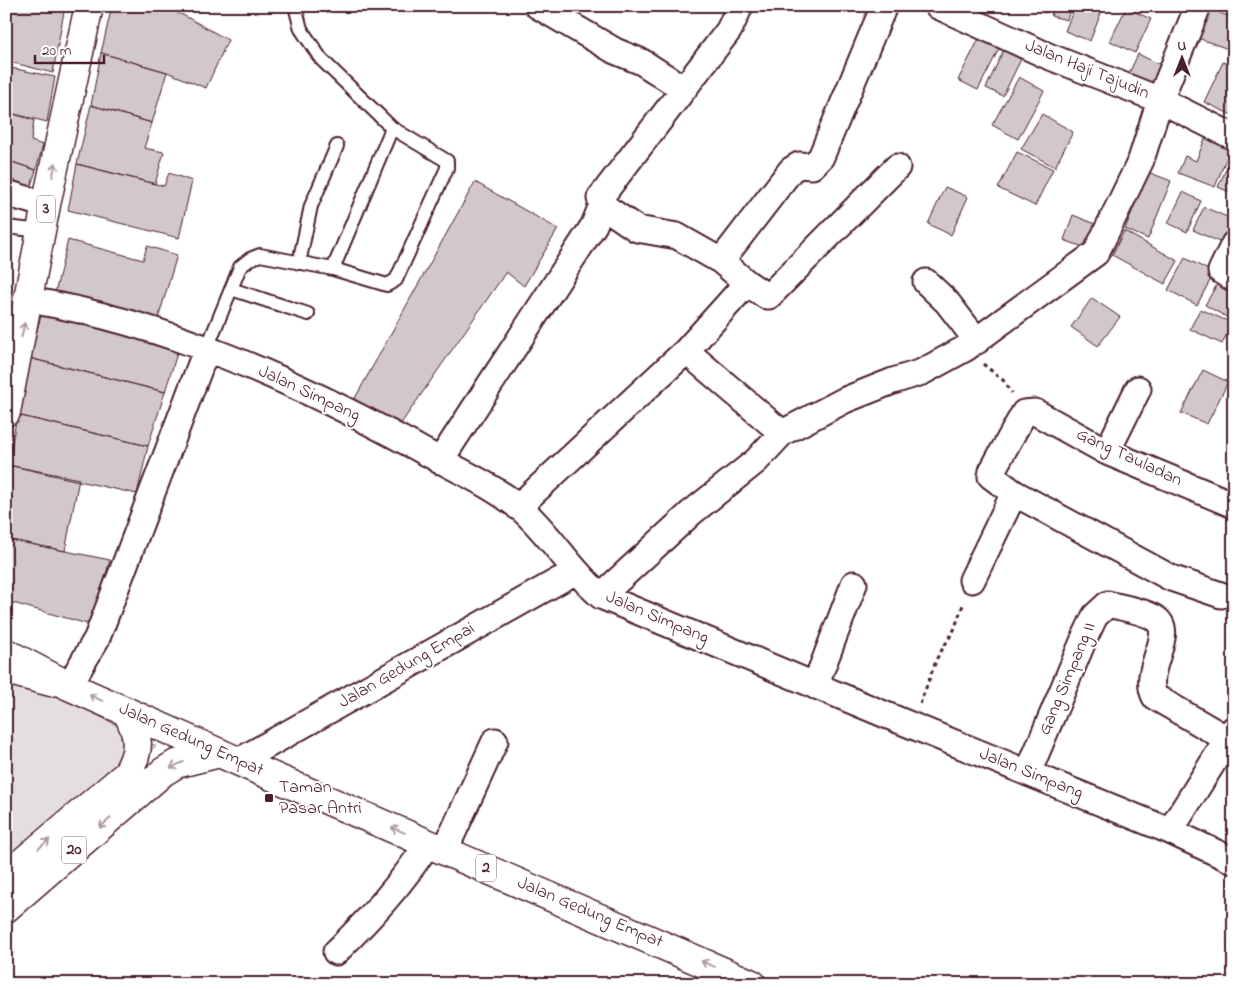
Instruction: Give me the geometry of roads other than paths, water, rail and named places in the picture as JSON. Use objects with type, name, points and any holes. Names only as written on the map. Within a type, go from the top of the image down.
[{"type":"main road","name":"3","points":[[6,412],[30,300],[44,218],[89,6]]},
{"type":"main road","points":[[6,653],[70,686]]},
{"type":"main road","points":[[6,670],[70,686]]},
{"type":"main road","name":"Jalan Gedung Empat","points":[[70,686],[752,984]]},
{"type":"main road","name":"20","points":[[6,876],[126,775],[135,761],[137,749],[134,725],[126,711]]},
{"type":"main road","name":"20","points":[[6,908],[163,772],[190,759],[230,757]]},
{"type":"street","points":[[538,6],[615,51],[642,62],[684,89]]},
{"type":"street","points":[[440,461],[594,225],[602,205],[600,198],[729,30],[740,6]]},
{"type":"street","points":[[721,261],[791,170],[799,165],[812,166],[820,157],[884,6]]},
{"type":"street","name":"Jalan Haji Tajudin","points":[[938,6],[1048,56],[1160,100],[1234,137]]},
{"type":"street","points":[[601,596],[691,513],[756,461],[782,433],[845,400],[922,372],[972,345],[1096,253],[1141,160],[1160,100],[1198,6]]},
{"type":"street","points":[[602,205],[637,229],[677,236],[721,261],[766,296],[769,296],[897,167]]},
{"type":"street","points":[[6,193],[44,218]]},
{"type":"street","points":[[1227,275],[1234,244]]},
{"type":"street","points":[[518,507],[686,351],[748,282]]},
{"type":"street","points":[[926,282],[947,302],[972,345]]},
{"type":"street","name":"Jalan Simpang","points":[[30,300],[73,307],[118,319],[207,348],[328,400],[440,461],[518,507],[555,544],[576,571],[601,596],[1170,831],[1234,861]]},
{"type":"street","points":[[70,686],[97,638],[207,348]]},
{"type":"street","points":[[686,351],[782,433]]},
{"type":"street","points":[[1107,452],[1138,389]]},
{"type":"street","name":"Gang Tauladan","points":[[1014,493],[991,476],[992,471],[1024,413],[1035,412],[1107,452],[1234,505]]},
{"type":"street","points":[[972,580],[1014,493],[1171,578],[1221,595]]},
{"type":"street","name":"Jalan Gedung Empai","points":[[230,757],[576,571]]},
{"type":"street","points":[[815,686],[854,584]]},
{"type":"street","name":"Gang Simpang II","points":[[1028,773],[1084,639],[1095,616],[1108,604],[1154,617],[1162,625],[1164,634],[1151,674],[1151,689],[1155,697],[1231,737]]},
{"type":"street","points":[[1170,831],[1231,737]]},
{"type":"street","points":[[336,952],[383,905],[410,870],[436,847],[494,741]]},
{"type":"lane","points":[[207,348],[240,268],[250,259],[260,255],[333,269],[387,285],[396,280],[447,168],[447,161],[392,128],[321,59],[301,29],[295,6]]},
{"type":"lane","points":[[333,269],[392,128]]},
{"type":"lane","points":[[299,262],[311,206],[337,146]]},
{"type":"lane","points":[[6,227],[44,218]]},
{"type":"lane","points":[[231,289],[308,314]]},
{"type":"place","name":"Taman Pasar Antri","points":[[269,798]]}]
